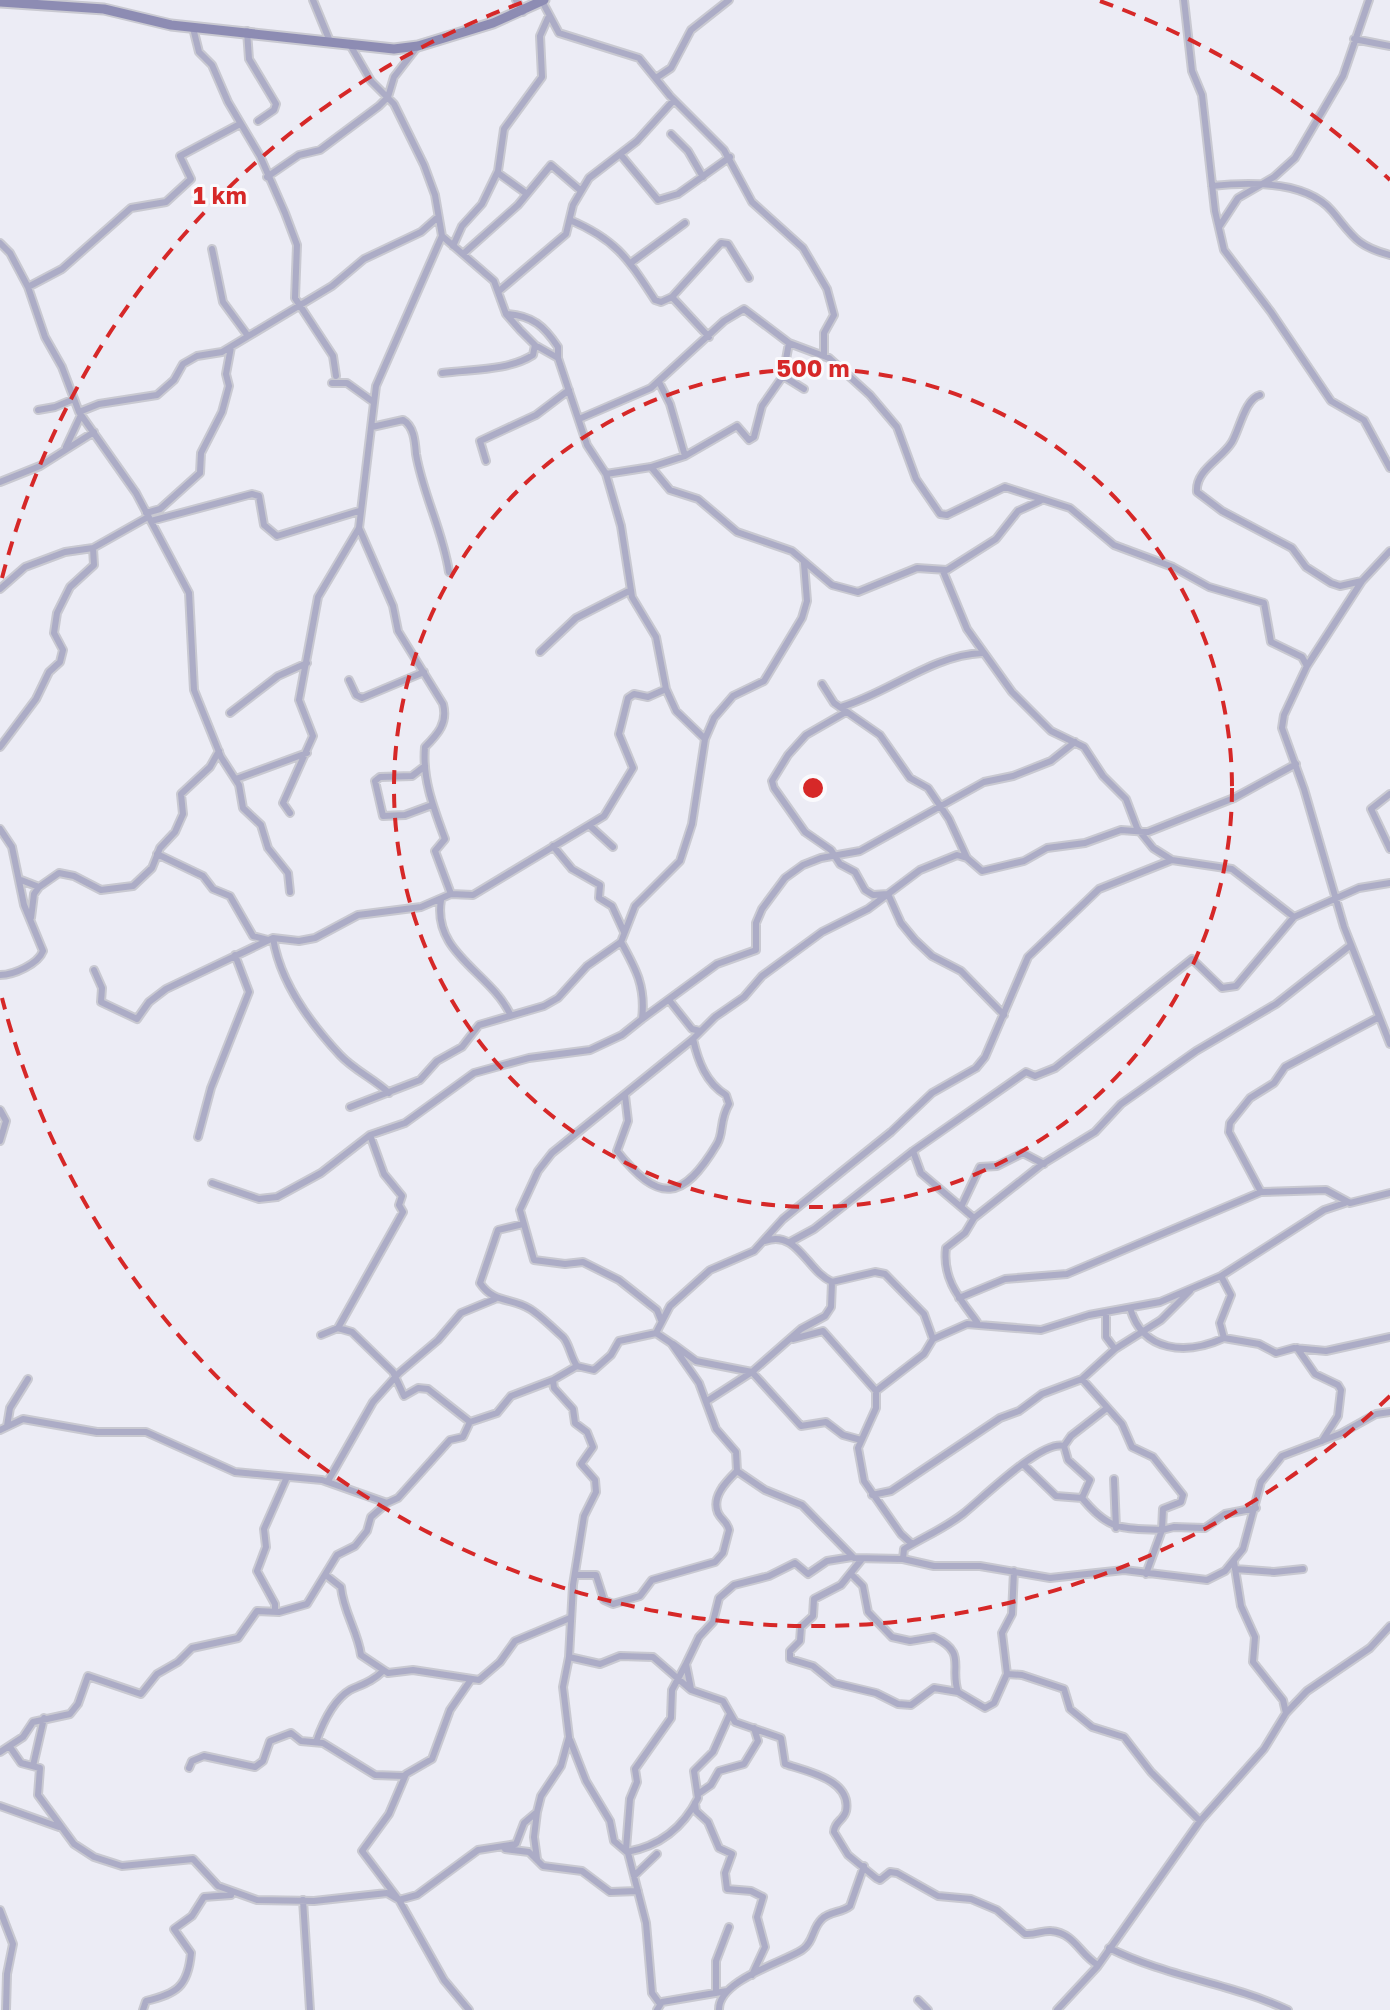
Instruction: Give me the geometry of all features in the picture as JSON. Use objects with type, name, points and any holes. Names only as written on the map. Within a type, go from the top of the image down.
[{"type":"main road","points":[[2,5],[75,4],[193,28],[329,39],[394,49],[418,46],[523,12],[543,1]]},
{"type":"street","points":[[313,0],[329,39]]},
{"type":"street","points":[[516,0],[523,12]]},
{"type":"street","points":[[656,78],[671,68],[691,30],[729,0]]},
{"type":"street","points":[[1184,0],[1192,71],[1200,86],[1210,139],[1218,229],[1229,258],[1271,312],[1336,407],[1362,417],[1390,468]]},
{"type":"street","points":[[1218,229],[1238,198],[1288,166],[1302,147],[1343,76],[1369,0]]},
{"type":"street","points":[[543,1],[548,18],[565,36],[633,55],[730,157],[752,202],[803,248],[827,289],[834,315],[823,337],[824,356]]},
{"type":"street","points":[[453,246],[462,226],[482,204],[498,173],[500,137],[542,77],[540,36],[548,18]]},
{"type":"street","points":[[193,28],[199,52],[212,65],[240,124],[260,156],[297,245],[294,292],[298,304],[333,356],[334,380],[347,383],[372,401]]},
{"type":"street","points":[[247,31],[249,59],[276,104],[274,110],[258,121]]},
{"type":"street","points":[[1354,39],[1390,46]]},
{"type":"street","points":[[349,43],[371,81],[388,97],[427,172],[442,236],[494,281],[506,314],[535,345],[558,358]]},
{"type":"street","points":[[267,177],[299,155],[320,150],[388,97],[394,77],[418,46]]},
{"type":"street","points":[[499,291],[566,234],[580,190],[599,168],[620,154],[674,100]]},
{"type":"street","points":[[28,287],[62,269],[131,208],[162,204],[173,197],[191,179],[180,156],[240,124]]},
{"type":"street","points":[[671,134],[688,151],[703,177]]},
{"type":"street","points":[[620,154],[658,200],[667,200],[730,157]]},
{"type":"street","points":[[463,254],[527,194],[551,165],[580,190]]},
{"type":"street","points":[[498,173],[527,194]]},
{"type":"street","points":[[1212,186],[1262,183],[1305,192],[1331,209],[1360,245],[1390,255]]},
{"type":"street","points":[[66,447],[80,414],[99,404],[151,398],[174,380],[183,364],[197,356],[217,354],[231,347],[332,286],[364,259],[421,232],[438,217]]},
{"type":"street","points":[[570,220],[611,241],[632,262],[655,300],[661,302],[672,297],[721,243],[728,244],[749,278]]},
{"type":"street","points":[[632,262],[685,223]]},
{"type":"street","points":[[442,236],[401,326],[372,401],[372,427],[359,528],[393,606],[396,626],[443,704],[445,718],[437,735],[425,747],[425,766],[432,805],[445,839],[435,851],[451,894]]},
{"type":"street","points":[[0,243],[10,253],[28,287],[45,337],[62,367],[80,414],[148,517],[190,597],[191,682],[219,751],[236,779],[243,808],[261,825],[268,848],[288,873],[290,892]]},
{"type":"street","points":[[212,249],[223,302],[248,336]]},
{"type":"street","points":[[672,297],[709,337]]},
{"type":"street","points":[[579,419],[659,382],[733,314],[744,309],[789,343],[824,356],[870,395],[893,422],[916,479],[940,514],[947,515],[1005,487],[1022,490],[1040,501],[1070,508],[1114,545],[1173,567],[1209,587],[1264,603],[1271,642],[1302,657],[1307,666]]},
{"type":"street","points":[[506,314],[525,315],[540,324],[558,347],[558,358],[591,453],[606,474],[621,526],[633,601],[656,637],[666,689],[676,711],[705,739]]},
{"type":"street","points":[[606,474],[651,467],[685,456],[737,426],[749,440],[754,437],[762,406],[783,376],[789,343]]},
{"type":"street","points":[[442,373],[492,368],[524,360],[533,355],[535,345]]},
{"type":"street","points":[[0,589],[25,567],[65,552],[93,548],[148,517],[200,473],[201,453],[222,412],[229,386],[226,374],[231,347]]},
{"type":"street","points":[[783,376],[804,389]]},
{"type":"street","points":[[659,382],[670,404],[685,456]]},
{"type":"street","points":[[486,461],[480,441],[536,415],[569,390]]},
{"type":"street","points":[[1260,395],[1249,403],[1232,442],[1208,467],[1198,482],[1197,492],[1222,511],[1292,548],[1306,567],[1331,583],[1340,586],[1362,581]]},
{"type":"street","points":[[38,410],[74,399]]},
{"type":"street","points":[[372,427],[403,420],[408,422],[420,482],[446,552],[449,572]]},
{"type":"street","points":[[0,482],[40,466],[94,432]]},
{"type":"street","points":[[651,467],[670,490],[698,499],[737,532],[782,546],[832,585],[858,592],[910,570],[943,571],[996,539],[1018,511],[1040,501]]},
{"type":"street","points":[[148,517],[252,494],[259,496],[264,525],[277,536],[359,511]]},
{"type":"street","points":[[290,813],[283,803],[313,736],[299,700],[319,594],[359,528]]},
{"type":"street","points":[[0,747],[36,699],[50,670],[60,662],[63,650],[54,633],[57,613],[70,587],[94,565],[93,548]]},
{"type":"street","points":[[1390,551],[1362,581],[1307,666],[1282,721],[1282,732],[1296,764],[1335,899],[1390,1044]]},
{"type":"street","points":[[350,1107],[420,1080],[437,1061],[462,1047],[479,1025],[544,1006],[558,998],[587,966],[623,938],[635,906],[680,861],[692,824],[705,739],[724,704],[764,681],[806,609],[804,563]]},
{"type":"street","points":[[943,571],[967,629],[982,653],[1040,722],[1075,742],[1123,794],[1140,833],[1153,848],[1172,860],[1232,869],[1294,917]]},
{"type":"street","points":[[540,652],[576,618],[631,590]]},
{"type":"street","points":[[888,894],[872,895],[865,890],[856,873],[840,864],[805,832],[772,783],[784,760],[806,735],[844,710],[945,660],[982,653]]},
{"type":"street","points":[[230,713],[278,676],[307,663]]},
{"type":"street","points":[[349,680],[356,695],[362,698],[424,672]]},
{"type":"street","points":[[822,684],[844,710],[880,735],[903,772],[928,788],[967,858],[978,870],[993,871],[1024,861],[1051,847],[1085,843],[1121,830],[1140,833],[1234,798],[1296,764]]},
{"type":"street","points":[[157,854],[203,876],[213,889],[230,896],[253,936],[270,939],[306,940],[326,934],[358,915],[421,907],[451,894],[473,895],[590,826],[609,811],[631,773],[633,763],[619,734],[629,696],[648,697],[666,689]]},
{"type":"street","points":[[212,1183],[259,1199],[277,1197],[321,1173],[370,1135],[405,1123],[474,1073],[529,1058],[590,1050],[622,1035],[720,963],[756,950],[756,923],[777,888],[812,860],[854,854],[942,809],[984,782],[1013,776],[1051,761],[1075,742]]},
{"type":"street","points":[[30,919],[34,894],[54,874],[67,873],[101,890],[128,888],[152,868],[157,854],[181,819],[181,794],[210,767],[219,751]]},
{"type":"street","points":[[236,779],[307,753]]},
{"type":"street","points":[[425,766],[412,776],[380,777],[375,781],[375,791],[381,814],[387,817],[421,811],[432,805]]},
{"type":"street","points":[[1390,794],[1371,809],[1390,849]]},
{"type":"street","points":[[590,826],[613,847]]},
{"type":"street","points":[[0,829],[9,841],[30,919],[42,945],[42,955],[9,975],[0,975]]},
{"type":"street","points":[[553,846],[572,869],[600,885],[599,898],[612,906],[642,983],[642,1019]]},
{"type":"street","points":[[661,1320],[657,1310],[619,1280],[583,1262],[536,1261],[523,1224],[522,1203],[547,1158],[744,997],[762,976],[822,932],[862,913],[923,868],[957,855],[967,858]]},
{"type":"street","points":[[656,1333],[673,1304],[713,1268],[751,1253],[783,1219],[891,1132],[939,1086],[976,1068],[985,1057],[1026,960],[1093,893],[1172,860]]},
{"type":"street","points":[[21,880],[39,887]]},
{"type":"street","points":[[790,1242],[1026,1072],[1035,1076],[1055,1068],[1192,959],[1222,988],[1232,988],[1294,917],[1359,888],[1390,883]]},
{"type":"street","points":[[888,894],[901,923],[915,940],[932,956],[961,971],[1004,1015]]},
{"type":"street","points":[[442,900],[439,914],[445,937],[465,963],[486,979],[510,1014]]},
{"type":"street","points":[[94,970],[102,988],[101,1002],[137,1019],[149,1002],[166,989],[270,939]]},
{"type":"street","points":[[270,939],[284,978],[317,1029],[339,1054],[389,1093]]},
{"type":"street","points":[[977,1322],[947,1275],[946,1251],[974,1218],[1044,1164],[1091,1135],[1109,1121],[1121,1104],[1196,1051],[1284,998],[1351,945]]},
{"type":"street","points":[[198,1137],[211,1088],[249,992],[235,955]]},
{"type":"street","points":[[669,1000],[692,1029],[700,1031]]},
{"type":"street","points":[[1261,1192],[1229,1132],[1230,1123],[1253,1095],[1274,1083],[1285,1067],[1379,1017]]},
{"type":"street","points":[[625,1095],[628,1121],[617,1151],[646,1182],[671,1190],[686,1185],[718,1143],[721,1115],[729,1101],[707,1076],[693,1039]]},
{"type":"street","points":[[0,1110],[6,1121],[0,1141]]},
{"type":"street","points":[[338,1328],[403,1212],[399,1205],[402,1196],[384,1174],[370,1135]]},
{"type":"street","points":[[913,1151],[921,1173],[974,1218]]},
{"type":"street","points":[[962,1205],[980,1167],[997,1166],[1023,1153],[1044,1164]]},
{"type":"street","points":[[959,1298],[1005,1279],[1067,1274],[1261,1192],[1326,1190],[1345,1203]]},
{"type":"street","points":[[876,1391],[924,1354],[933,1339],[977,1322],[1041,1330],[1089,1315],[1160,1302],[1221,1276],[1324,1210],[1390,1193]]},
{"type":"street","points":[[523,1224],[500,1228],[490,1247],[480,1283],[495,1299],[531,1309],[538,1318],[547,1321],[554,1333],[564,1338],[577,1366]]},
{"type":"street","points":[[764,1241],[780,1237],[790,1242],[832,1282]]},
{"type":"street","points":[[832,1282],[875,1272],[885,1274],[924,1314],[933,1339]]},
{"type":"street","points":[[1221,1276],[1231,1295],[1220,1323],[1224,1338]]},
{"type":"street","points":[[707,1401],[752,1372],[784,1343],[828,1313],[832,1282]]},
{"type":"street","points":[[872,1495],[891,1491],[1042,1394],[1082,1379],[1139,1331],[1156,1324],[1196,1286]]},
{"type":"street","points":[[328,1481],[373,1402],[438,1340],[461,1313],[495,1299]]},
{"type":"street","points":[[1130,1308],[1139,1331],[1153,1341],[1183,1350],[1224,1338],[1259,1344],[1273,1353],[1297,1348],[1326,1351],[1390,1337]]},
{"type":"street","points":[[1106,1313],[1106,1337],[1115,1349]]},
{"type":"street","points":[[321,1335],[338,1328],[352,1332],[396,1378],[404,1396],[418,1388],[428,1389],[470,1422]]},
{"type":"street","points":[[784,1343],[823,1331],[876,1391],[876,1408],[861,1440],[858,1456],[865,1485],[912,1544]]},
{"type":"street","points":[[0,1752],[25,1735],[33,1722],[70,1714],[91,1675],[141,1694],[157,1674],[177,1664],[190,1650],[235,1639],[254,1612],[275,1612],[307,1604],[327,1576],[337,1555],[355,1546],[367,1531],[371,1517],[398,1498],[450,1440],[463,1437],[470,1422],[497,1413],[511,1396],[553,1380],[577,1366],[594,1370],[621,1340],[656,1333],[696,1361],[752,1372],[798,1424],[826,1422],[843,1435],[861,1440]]},
{"type":"street","points":[[576,1575],[596,1575],[604,1600],[613,1604],[640,1596],[652,1580],[715,1562],[723,1553],[729,1530],[718,1512],[719,1496],[723,1485],[737,1471],[736,1452],[716,1429],[707,1401],[671,1343]]},
{"type":"street","points":[[1297,1348],[1315,1374],[1338,1385],[1341,1390],[1338,1416],[1321,1441]]},
{"type":"street","points":[[3,1428],[10,1408],[28,1379]]},
{"type":"street","points":[[1082,1379],[1125,1428],[1132,1447],[1153,1457],[1181,1489],[1183,1498],[1179,1504],[1166,1507],[1162,1512],[1162,1530],[1146,1574]]},
{"type":"street","points":[[553,1380],[554,1388],[573,1409],[575,1423],[587,1432],[593,1444],[581,1464],[595,1480],[596,1495],[585,1512],[570,1618],[569,1657],[563,1687],[569,1738],[586,1781],[610,1821],[614,1841],[627,1850]]},
{"type":"street","points":[[1064,1446],[1071,1436],[1107,1408]]},
{"type":"street","points":[[1286,1713],[1283,1700],[1255,1665],[1255,1637],[1241,1606],[1235,1566],[1256,1508],[1261,1482],[1278,1459],[1376,1414],[1390,1412]]},
{"type":"street","points":[[3,1428],[31,1419],[97,1432],[146,1432],[235,1472],[328,1481],[387,1503]]},
{"type":"street","points":[[903,1559],[903,1550],[964,1513],[1024,1465],[1057,1444],[1064,1446]]},
{"type":"street","points":[[1064,1446],[1068,1460],[1090,1480],[1082,1498]]},
{"type":"street","points":[[1024,1465],[1056,1496],[1082,1498],[1099,1519],[1116,1528],[1205,1528],[1225,1514],[1256,1508]]},
{"type":"street","points":[[737,1471],[765,1490],[802,1505],[852,1557]]},
{"type":"street","points":[[275,1612],[275,1604],[257,1571],[266,1547],[264,1529],[287,1477]]},
{"type":"street","points":[[1114,1479],[1116,1528]]},
{"type":"street","points":[[864,1866],[848,1909],[821,1919],[803,1949],[727,1991],[659,2007],[652,1993],[646,1923],[627,1850],[636,1767],[671,1718],[671,1692],[677,1678],[699,1637],[713,1622],[719,1598],[734,1585],[769,1576],[795,1563],[808,1574],[827,1561],[852,1557],[903,1559],[934,1566],[970,1565],[1059,1578],[1117,1570],[1207,1580],[1235,1566],[1274,1572],[1303,1569]]},
{"type":"street","points":[[862,1559],[839,1586],[814,1599],[813,1616],[801,1627],[800,1641],[790,1651],[790,1659],[810,1665],[834,1683],[876,1693],[898,1704],[914,1704],[934,1688],[958,1692],[985,1708],[996,1700],[1007,1674],[1002,1633],[1012,1614],[1014,1571]]},
{"type":"street","points":[[851,1574],[863,1586],[868,1612],[892,1637],[910,1641],[937,1638],[955,1654],[959,1663],[955,1682],[958,1692]]},
{"type":"street","points":[[327,1576],[341,1587],[341,1597],[349,1612],[350,1628],[359,1642],[361,1655],[383,1671]]},
{"type":"street","points":[[316,1742],[326,1717],[343,1695],[383,1671],[433,1672],[470,1681],[486,1676],[515,1641],[570,1618]]},
{"type":"street","points":[[1057,2010],[1098,1965],[1200,1821],[1264,1749],[1286,1713],[1307,1691],[1370,1648],[1390,1626]]},
{"type":"street","points":[[569,1657],[600,1664],[620,1656],[653,1657],[691,1690],[723,1701],[735,1722],[783,1740],[785,1764],[833,1783],[844,1798],[846,1810],[834,1825],[834,1832],[848,1855],[878,1880],[890,1872],[897,1873],[938,1896],[971,1899],[997,1910],[1025,1934],[1050,1930],[1068,1936],[1086,1958],[1098,1965]]},
{"type":"street","points":[[686,1664],[691,1690]]},
{"type":"street","points":[[1007,1674],[1022,1675],[1066,1690],[1068,1705],[1079,1717],[1092,1727],[1124,1737],[1151,1772],[1200,1821]]},
{"type":"street","points":[[189,1768],[192,1761],[204,1756],[255,1767],[263,1761],[270,1741],[291,1733],[300,1740],[323,1743],[375,1775],[404,1776],[430,1761],[450,1710],[470,1681]]},
{"type":"street","points":[[627,1850],[671,1835],[695,1803],[698,1794],[694,1771],[713,1752],[730,1714]]},
{"type":"street","points":[[33,1766],[44,1718]]},
{"type":"street","points":[[698,1794],[711,1785],[719,1771],[744,1764],[758,1741],[754,1728]]},
{"type":"street","points":[[537,1860],[534,1837],[537,1812],[544,1790],[561,1766],[569,1738]]},
{"type":"street","points":[[10,1747],[21,1763],[41,1771],[38,1795],[82,1850],[116,1865],[193,1859],[215,1884],[239,1896]]},
{"type":"street","points":[[404,1776],[389,1814],[362,1851],[399,1900],[444,1980],[469,2010]]},
{"type":"street","points":[[695,1803],[696,1813],[707,1820],[718,1846],[732,1854],[725,1873],[727,1889],[751,1891],[763,1897],[757,1917],[765,1947],[752,1975]]},
{"type":"street","points":[[0,1806],[44,1819],[62,1828]]},
{"type":"street","points":[[143,2010],[146,2001],[168,1996],[182,1983],[191,1953],[174,1929],[192,1916],[207,1895],[303,1900],[369,1897],[387,1893],[399,1900],[417,1895],[475,1852],[518,1842],[524,1823],[537,1812]]},
{"type":"street","points":[[502,1848],[527,1852],[543,1866],[582,1871],[610,1892],[638,1891]]},
{"type":"street","points":[[634,1876],[657,1854]]},
{"type":"street","points":[[303,1900],[310,2010]]},
{"type":"street","points":[[0,1910],[13,1944],[7,1974],[6,2010]]},
{"type":"street","points":[[716,1993],[716,1961],[729,1927]]},
{"type":"street","points":[[1109,1948],[1160,1971],[1232,1986],[1288,2010]]},
{"type":"street","points":[[719,2010],[719,2003],[727,1991]]},
{"type":"street","points":[[918,2000],[928,2010]]}]
